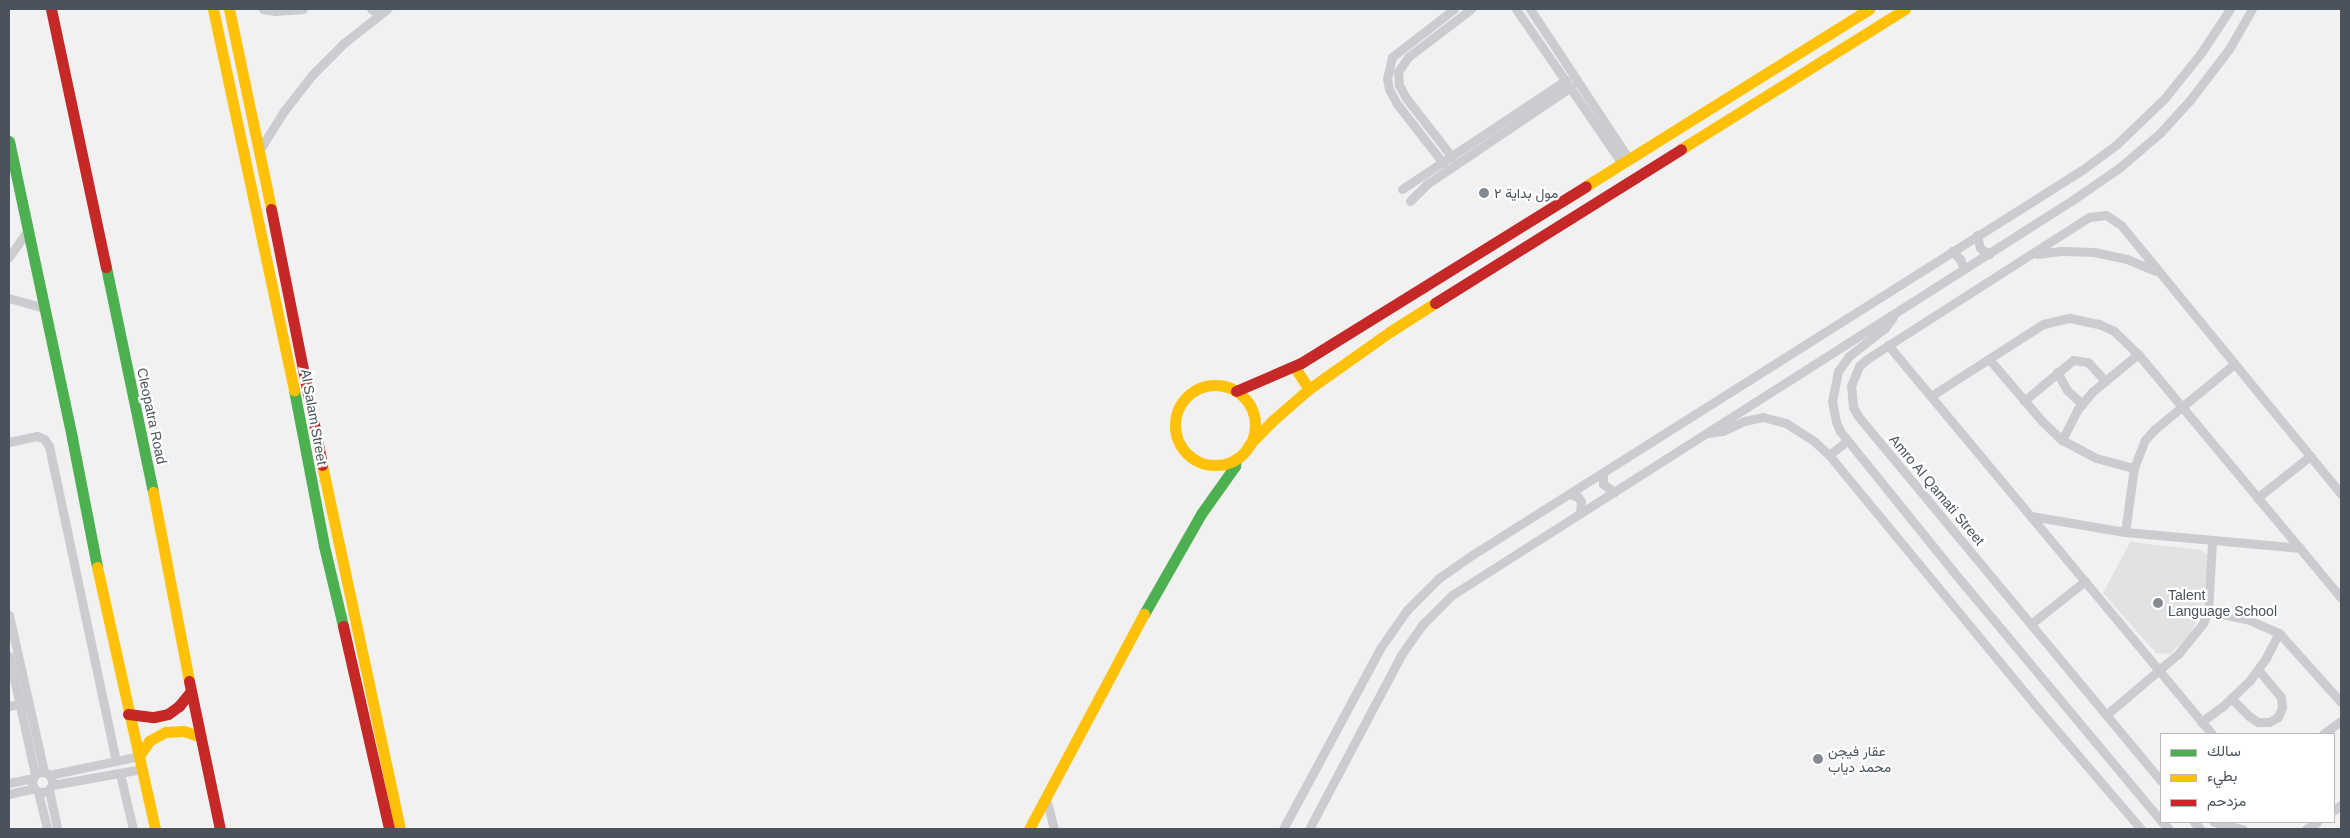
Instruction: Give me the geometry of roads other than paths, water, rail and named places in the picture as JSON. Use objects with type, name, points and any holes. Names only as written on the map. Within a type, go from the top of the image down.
[{"type":"main road","name":"Cleopatra Road","points":[[51,9],[145,452],[191,691],[220,829]]},
{"type":"main road","name":"Al Salam Street","points":[[213,9],[287,320],[400,829]]},
{"type":"main road","name":"Al Salam Street","points":[[229,9],[260,149],[324,546],[389,829]]},
{"type":"main road","points":[[1236,391],[1294,366],[1869,9]]},
{"type":"main road","points":[[1248,446],[1253,434],[1252,410],[1245,399],[1236,391],[1216,385],[1194,390],[1182,402],[1175,418],[1178,441],[1193,458],[1214,464],[1236,459],[1272,422],[1309,389],[1391,330],[1905,9]]},
{"type":"main road","points":[[1788,59],[1790,70],[1798,76]]},
{"type":"main road","points":[[1760,77],[1770,84],[1772,92]]},
{"type":"main road","points":[[9,141],[74,447],[92,547],[155,829]]},
{"type":"main road","points":[[1294,366],[1309,389]]},
{"type":"main road","points":[[1029,829],[1149,605],[1201,514],[1235,466],[1236,459]]},
{"type":"main road","points":[[128,714],[154,717],[168,714],[179,706],[191,691]]},
{"type":"main road","points":[[138,756],[149,741],[165,732],[184,731],[201,738]]},
{"type":"street","points":[[262,9],[275,11],[302,9]]},
{"type":"street","points":[[371,9],[383,12]]},
{"type":"street","points":[[1443,163],[1397,104],[1389,89],[1387,79],[1392,57],[1454,9]]},
{"type":"street","points":[[1452,157],[1406,98],[1398,78],[1402,63],[1471,9]]},
{"type":"street","points":[[1516,9],[1569,84],[1603,127]]},
{"type":"street","points":[[1530,9],[1625,161]]},
{"type":"street","points":[[1283,829],[1381,647],[1407,610],[1428,588],[1452,568],[2082,170],[2133,130],[2164,100],[2188,70],[2230,9]]},
{"type":"street","points":[[1309,829],[1393,669],[1426,621],[1464,586],[2097,184],[2160,133],[2204,83],[2236,37],[2252,9]]},
{"type":"street","points":[[260,149],[284,110],[312,75],[344,43],[383,12]]},
{"type":"street","points":[[1430,28],[1436,36]]},
{"type":"street","points":[[1410,201],[1443,163],[1569,84]]},
{"type":"street","points":[[1402,189],[1432,176],[1569,84]]},
{"type":"street","name":"Amro Al Qamati Street","points":[[2160,780],[1865,426],[1853,407],[1851,386],[1853,375],[1867,359],[2089,217],[2106,215],[2120,225],[2341,494]]},
{"type":"street","points":[[9,257],[28,230]]},
{"type":"street","points":[[1977,235],[1980,248],[1989,254]]},
{"type":"street","points":[[1952,251],[1960,258],[1964,269]]},
{"type":"street","name":"Amro Al Qamati Street","points":[[2032,255],[2063,251],[2094,252],[2127,259],[2159,272]]},
{"type":"street","points":[[9,298],[45,308]]},
{"type":"street","points":[[1895,313],[1885,328],[1849,356],[1835,381],[1833,412],[1836,422],[1847,441],[2160,819]]},
{"type":"street","points":[[1931,396],[2043,324],[2070,318],[2099,324],[2120,336],[2138,354],[2341,598]]},
{"type":"street","points":[[1888,345],[2211,733]]},
{"type":"street","points":[[2062,440],[2082,404],[2105,381],[2138,354]]},
{"type":"street","points":[[1989,359],[2042,422],[2062,440],[2096,458],[2134,468]]},
{"type":"street","points":[[2024,401],[2072,360],[2083,360],[2092,366],[2105,381]]},
{"type":"street","points":[[2125,532],[2134,468],[2138,454],[2150,434],[2234,364]]},
{"type":"street","points":[[2058,372],[2066,390],[2082,404]]},
{"type":"street","points":[[1706,433],[1723,431],[1750,419],[1769,418],[1801,432],[1829,455],[1979,639],[2141,829]]},
{"type":"street","points":[[9,442],[37,436],[49,446],[116,761]]},
{"type":"street","points":[[1829,455],[1847,441]]},
{"type":"street","points":[[2257,498],[2310,456]]},
{"type":"street","points":[[1603,473],[1603,484],[1614,492]]},
{"type":"street","points":[[1570,494],[1578,497],[1581,501],[1580,512]]},
{"type":"street","points":[[2031,516],[2125,532],[2212,542],[2300,548]]},
{"type":"street","points":[[2106,715],[2188,644],[2208,611],[2212,542]]},
{"type":"street","points":[[2031,624],[2085,581]]},
{"type":"street","points":[[2208,611],[2246,619],[2279,633],[2341,702]]},
{"type":"street","points":[[9,615],[24,703],[40,775],[50,788],[57,829]]},
{"type":"street","points":[[2201,722],[2232,698],[2258,670],[2279,633]]},
{"type":"street","points":[[9,656],[24,703]]},
{"type":"street","points":[[2232,698],[2249,716],[2258,722],[2269,722],[2278,717],[2282,707],[2281,697],[2258,670]]},
{"type":"street","points":[[9,706],[24,703]]},
{"type":"street","points":[[2324,733],[2341,721]]},
{"type":"street","points":[[9,783],[138,756]]},
{"type":"street","points":[[94,766],[97,777]]},
{"type":"street","points":[[9,794],[50,788],[142,769]]},
{"type":"street","points":[[120,774],[133,829]]},
{"type":"street","points":[[40,775],[36,790],[47,829]]},
{"type":"street","points":[[1046,799],[1054,829]]},
{"type":"street","points":[[2218,823],[2243,829]]},
{"type":"place","name":"مول بداية ۲","points":[[1484,193]]},
{"type":"place","name":"Talent Language School","points":[[2158,603]]},
{"type":"place","name":"عقار فيجن محمد دياب","points":[[1818,759]]}]
